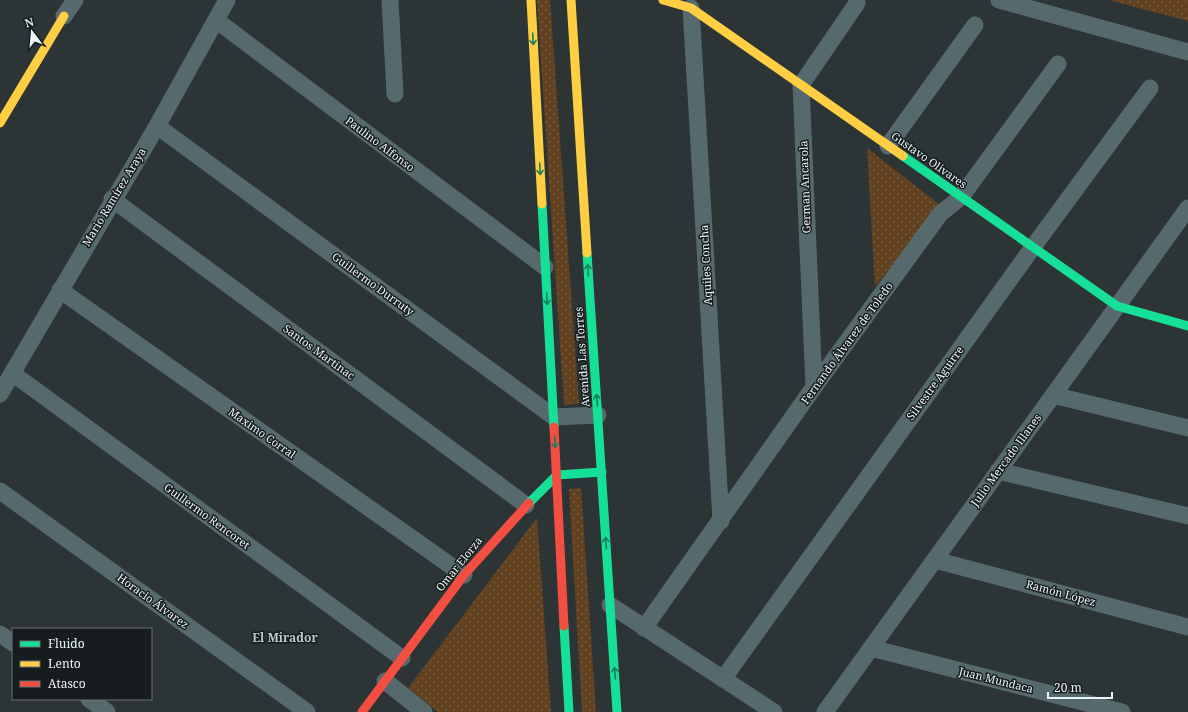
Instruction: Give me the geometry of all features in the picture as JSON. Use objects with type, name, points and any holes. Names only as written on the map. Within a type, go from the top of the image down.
[{"type":"street","points":[[58,0],[64,16]]},
{"type":"street","points":[[0,123],[74,0]]},
{"type":"street","name":"Mario Ramírez Araya","points":[[0,394],[112,199],[157,126],[227,0]]},
{"type":"street","points":[[390,0],[395,94]]},
{"type":"street","points":[[531,0],[569,712]]},
{"type":"street","name":"Avenida Las Torres","points":[[571,0],[617,712]]},
{"type":"street","name":"Gustavo Olivares","points":[[663,0],[691,8],[1117,306],[1188,326]]},
{"type":"street","points":[[999,0],[1188,52]]},
{"type":"street","points":[[801,85],[857,3]]},
{"type":"street","name":"Aquiles Concha","points":[[691,8],[721,521]]},
{"type":"street","name":"Paulino Alfonso","points":[[216,20],[545,267]]},
{"type":"street","points":[[888,146],[975,25]]},
{"type":"street","name":"Fernando Álvarez de Toledo","points":[[644,628],[721,521],[814,387],[940,214],[960,197],[1058,64]]},
{"type":"street","name":"German Ancarola","points":[[801,85],[814,387]]},
{"type":"street","name":"Silvestre Aguirre","points":[[723,679],[1032,247],[1150,88]]},
{"type":"street","name":"Guillermo Durruty","points":[[157,126],[554,417]]},
{"type":"street","name":"Santos Martinac","points":[[112,199],[526,505]]},
{"type":"street","name":"Julio Mercado Illanes","points":[[825,712],[1188,208]]},
{"type":"street","name":"Maximo Corral","points":[[60,290],[464,575]]},
{"type":"street","name":"Guillermo Rencoret","points":[[12,373],[402,658]]},
{"type":"street","points":[[1053,395],[1188,428]]},
{"type":"street","points":[[554,417],[598,415]]},
{"type":"street","points":[[998,471],[1188,516]]},
{"type":"street","points":[[557,475],[602,472]]},
{"type":"street","name":"Omar Elorza","points":[[362,712],[464,575],[526,505],[557,475]]},
{"type":"street","name":"Horacio Álvarez","points":[[0,491],[307,712]]},
{"type":"street","name":"Ramón López","points":[[934,560],[1188,627]]},
{"type":"street","points":[[610,605],[774,712]]},
{"type":"street","points":[[0,634],[12,642]]},
{"type":"street","name":"Juan Mundaca","points":[[870,648],[1122,712]]},
{"type":"street","points":[[385,681],[424,712]]},
{"type":"street","points":[[90,700],[107,712]]},
{"type":"shaded area","points":[[537,0],[550,0],[579,404],[564,405]]},
{"type":"shaded area","points":[[1109,0],[1188,0],[1188,21]]},
{"type":"shaded area","points":[[867,148],[940,205],[875,287]]},
{"type":"shaded area","points":[[581,488],[596,712],[582,712],[569,489]]},
{"type":"shaded area","points":[[537,518],[551,712],[438,712],[408,688]]},
{"type":"traffic: fast","points":[[903,156],[1117,306],[1188,326]]},
{"type":"traffic: fast","points":[[542,204],[554,427]]},
{"type":"traffic: fast","points":[[587,253],[617,712]]},
{"type":"traffic: fast","points":[[529,503],[557,475],[602,472]]},
{"type":"traffic: fast","points":[[564,626],[569,712]]},
{"type":"traffic: slow","points":[[531,0],[542,204]]},
{"type":"traffic: slow","points":[[571,0],[587,253]]},
{"type":"traffic: slow","points":[[663,0],[691,8],[903,156]]},
{"type":"traffic: slow","points":[[0,123],[64,16]]},
{"type":"traffic: jam","points":[[554,427],[564,626]]},
{"type":"traffic: jam","points":[[362,712],[464,575],[529,503]]},
{"type":"district","name":"El Mirador","points":[[285,638]]}]
